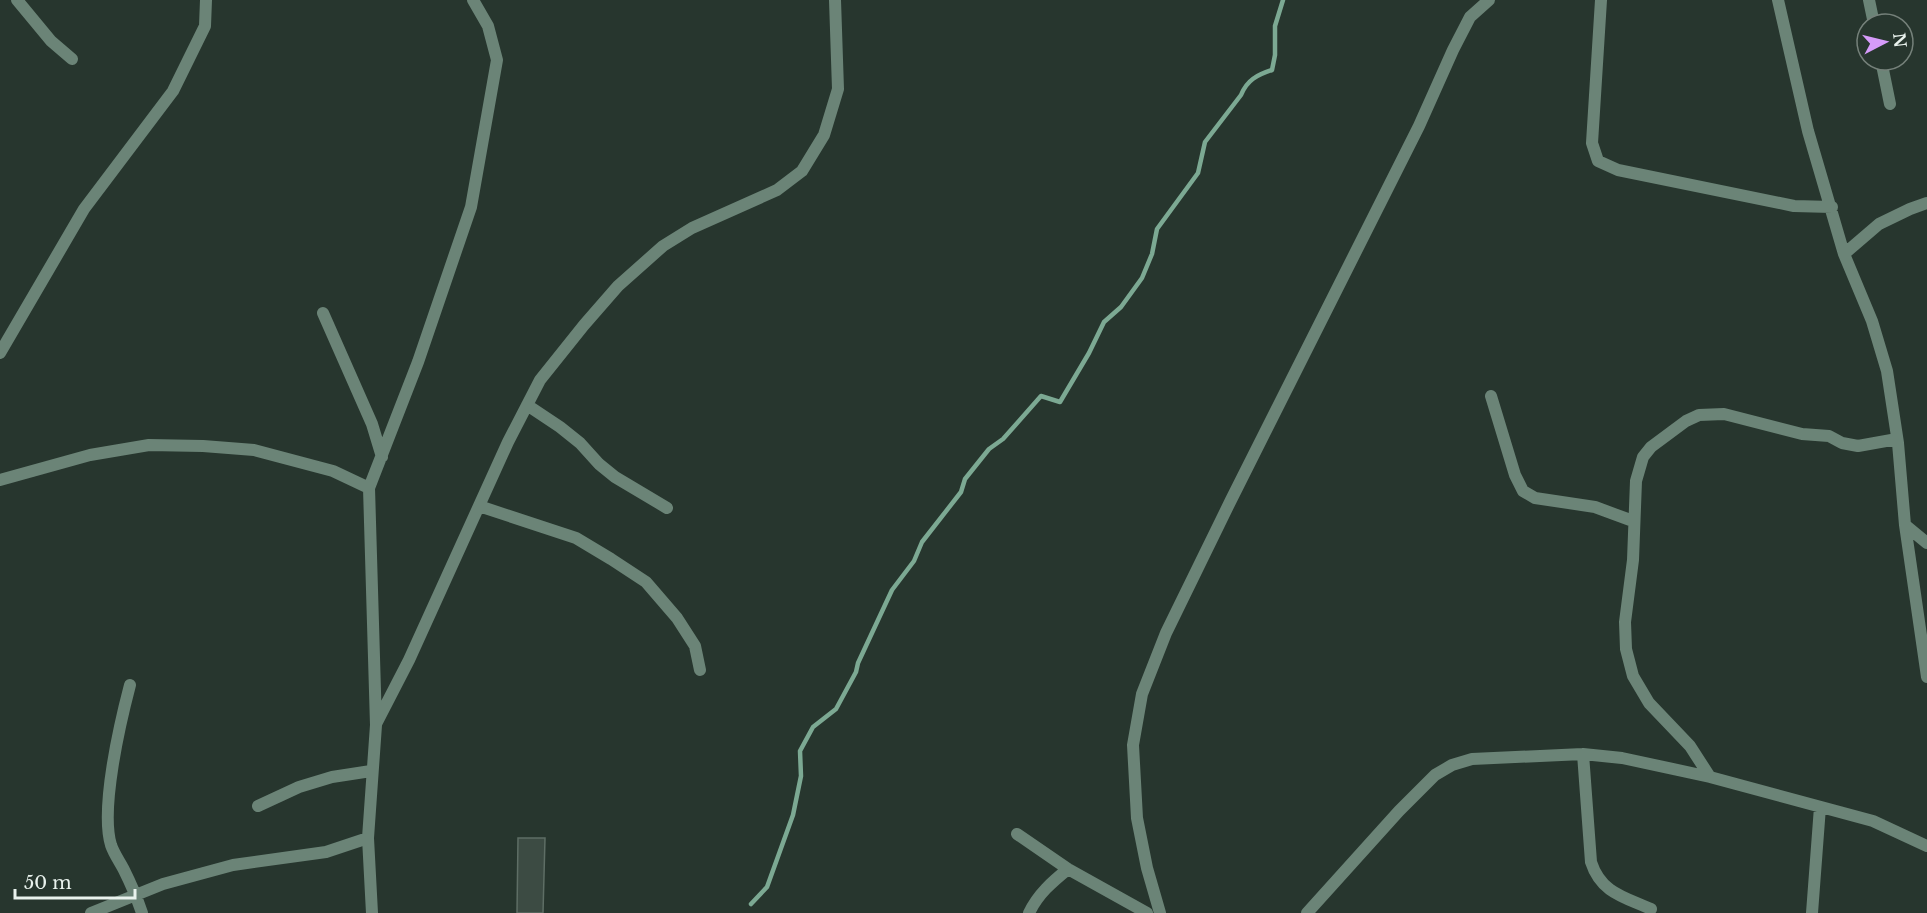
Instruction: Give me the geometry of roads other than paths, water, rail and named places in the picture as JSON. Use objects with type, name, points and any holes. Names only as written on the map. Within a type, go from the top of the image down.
[{"type":"street","points":[[17,0],[51,41],[72,59]]},
{"type":"street","points":[[0,353],[84,209],[173,91],[205,26],[206,0]]},
{"type":"street","points":[[372,913],[368,838],[376,725],[369,488],[418,362],[471,207],[497,60],[488,26],[473,0]]},
{"type":"street","points":[[376,725],[409,660],[479,506],[540,380],[618,286],[663,246],[692,228],[777,190],[802,171],[824,135],[838,88],[835,0]]},
{"type":"street","points":[[1160,913],[1147,868],[1137,818],[1133,745],[1142,694],[1166,633],[1419,126],[1453,50],[1470,17],[1489,0]]},
{"type":"street","points":[[1601,0],[1593,143],[1598,161],[1618,170],[1794,206],[1832,207]]},
{"type":"street","points":[[1778,0],[1808,131],[1844,254],[1868,312],[1887,371],[1897,439],[1905,525],[1927,677]]},
{"type":"street","points":[[1883,72],[1890,104]]},
{"type":"street","points":[[1844,254],[1879,224],[1927,203]]},
{"type":"street","points":[[323,314],[372,424],[382,457]]},
{"type":"street","points":[[1491,396],[1515,475],[1523,491],[1535,498],[1595,507],[1633,521]]},
{"type":"street","points":[[527,405],[580,443],[599,464],[615,477],[667,508]]},
{"type":"street","points":[[1710,777],[1690,746],[1649,703],[1633,676],[1626,649],[1625,622],[1633,560],[1636,481],[1643,457],[1651,447],[1686,421],[1699,416],[1725,414],[1802,434],[1829,436],[1842,443],[1858,446],[1897,439]]},
{"type":"street","points":[[0,480],[90,455],[149,446],[171,446],[254,450],[333,471],[369,488]]},
{"type":"street","points":[[479,506],[576,538],[646,582],[676,618],[695,646],[700,670]]},
{"type":"street","points":[[1905,525],[1927,543]]},
{"type":"street","points":[[130,685],[120,725],[108,822],[111,846],[136,894],[142,913]]},
{"type":"street","points":[[1583,754],[1591,862],[1595,874],[1607,889],[1651,909]]},
{"type":"street","points":[[1307,913],[1399,810],[1435,775],[1452,765],[1472,759],[1583,754],[1623,758],[1710,777],[1873,821],[1927,846]]},
{"type":"street","points":[[258,806],[299,787],[332,777],[371,771]]},
{"type":"street","points":[[1812,913],[1820,807]]},
{"type":"street","points":[[1017,834],[1068,869],[1148,913]]},
{"type":"street","points":[[91,913],[163,884],[233,866],[326,852],[368,838]]},
{"type":"street","points":[[1029,913],[1034,902],[1068,869]]},
{"type":"waterway","points":[[751,904],[767,887],[793,815],[801,776],[800,751],[813,727],[836,709],[856,672],[892,590],[914,561],[922,542],[961,492],[965,479],[989,449],[1003,439],[1041,396],[1060,402],[1104,322],[1121,307],[1142,278],[1152,254],[1157,229],[1198,173],[1205,142],[1249,82],[1272,70],[1275,55],[1275,26],[1283,0]]}]
